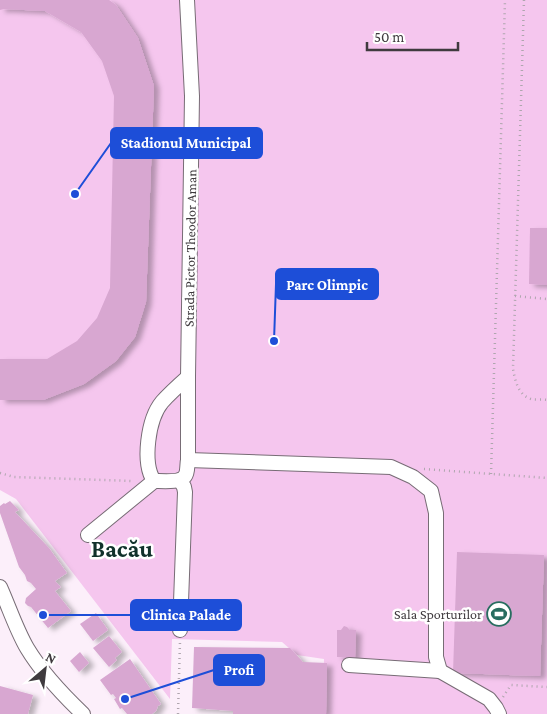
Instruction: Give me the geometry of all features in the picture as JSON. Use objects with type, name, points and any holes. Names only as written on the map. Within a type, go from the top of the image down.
[{"type":"street","name":"Strada Pictor Theodor Aman","points":[[180,480],[185,476],[188,460],[192,96],[187,0]]},
{"type":"street","points":[[154,482],[149,472],[148,451],[152,419],[161,403],[188,377]]},
{"type":"street","points":[[188,460],[391,467],[413,477],[431,491],[436,514],[436,657],[440,671]]},
{"type":"street","points":[[88,535],[154,482],[180,480],[185,492],[180,630]]},
{"type":"street","points":[[0,587],[27,647],[46,674],[67,699],[83,714]]},
{"type":"street","points":[[350,665],[440,671],[489,700],[497,711]]},
{"type":"path","points":[[491,474],[505,0]]},
{"type":"path","points":[[524,0],[513,369],[516,384],[522,393],[530,399],[547,400]]},
{"type":"path","points":[[515,296],[547,299]]},
{"type":"path","points":[[421,469],[547,478]]},
{"type":"path","points":[[0,473],[14,477],[154,482]]},
{"type":"path","points":[[178,714],[180,630]]},
{"type":"path","points":[[497,711],[511,685],[547,687]]},
{"type":"shaded area","points":[[0,0],[547,0],[547,714],[322,714],[324,659],[297,655],[282,642],[172,639],[170,699],[16,499],[0,490]]},
{"type":"building","points":[[0,0],[109,0],[116,5],[138,38],[154,86],[146,302],[135,337],[116,361],[84,384],[43,400],[0,400],[0,359],[47,359],[77,341],[97,318],[110,288],[114,96],[102,61],[81,32],[45,11],[0,10]]},
{"type":"building","points":[[530,228],[547,228],[547,285],[529,284]]},
{"type":"building","points":[[10,501],[19,510],[15,512],[49,548],[67,573],[55,581],[61,587],[55,591],[71,611],[48,628],[31,607],[25,603],[26,598],[36,589],[27,581],[19,567],[0,513],[0,506]]},
{"type":"building","name":"Sala Sporturilor","points":[[457,552],[544,555],[540,676],[453,673]]},
{"type":"building","points":[[96,613],[108,630],[93,641],[80,624]]},
{"type":"building","points":[[344,626],[350,630],[356,630],[355,658],[337,657],[337,630],[341,630]]},
{"type":"building","points":[[109,636],[122,652],[109,667],[93,648]]},
{"type":"building","points":[[194,647],[290,648],[303,662],[327,663],[326,714],[233,714],[233,711],[192,708]]},
{"type":"building","points":[[80,652],[89,663],[79,672],[70,661]]},
{"type":"building","points":[[130,659],[161,704],[152,714],[127,714],[122,708],[120,709],[114,699],[116,698],[113,694],[111,695],[100,680]]},
{"type":"building","points":[[0,686],[33,695],[28,714],[0,714]]},
{"type":"place","name":"Stadionul Municipal","points":[[75,194]]},
{"type":"place","name":"Parc Olimpic","points":[[274,341]]},
{"type":"place","name":"Sala Sporturilor","points":[[499,614]]},
{"type":"place","name":"Clinica Palade","points":[[43,615]]},
{"type":"place","name":"Profi","points":[[125,699]]},
{"type":"district","name":"Bacău","points":[[122,548]]}]
